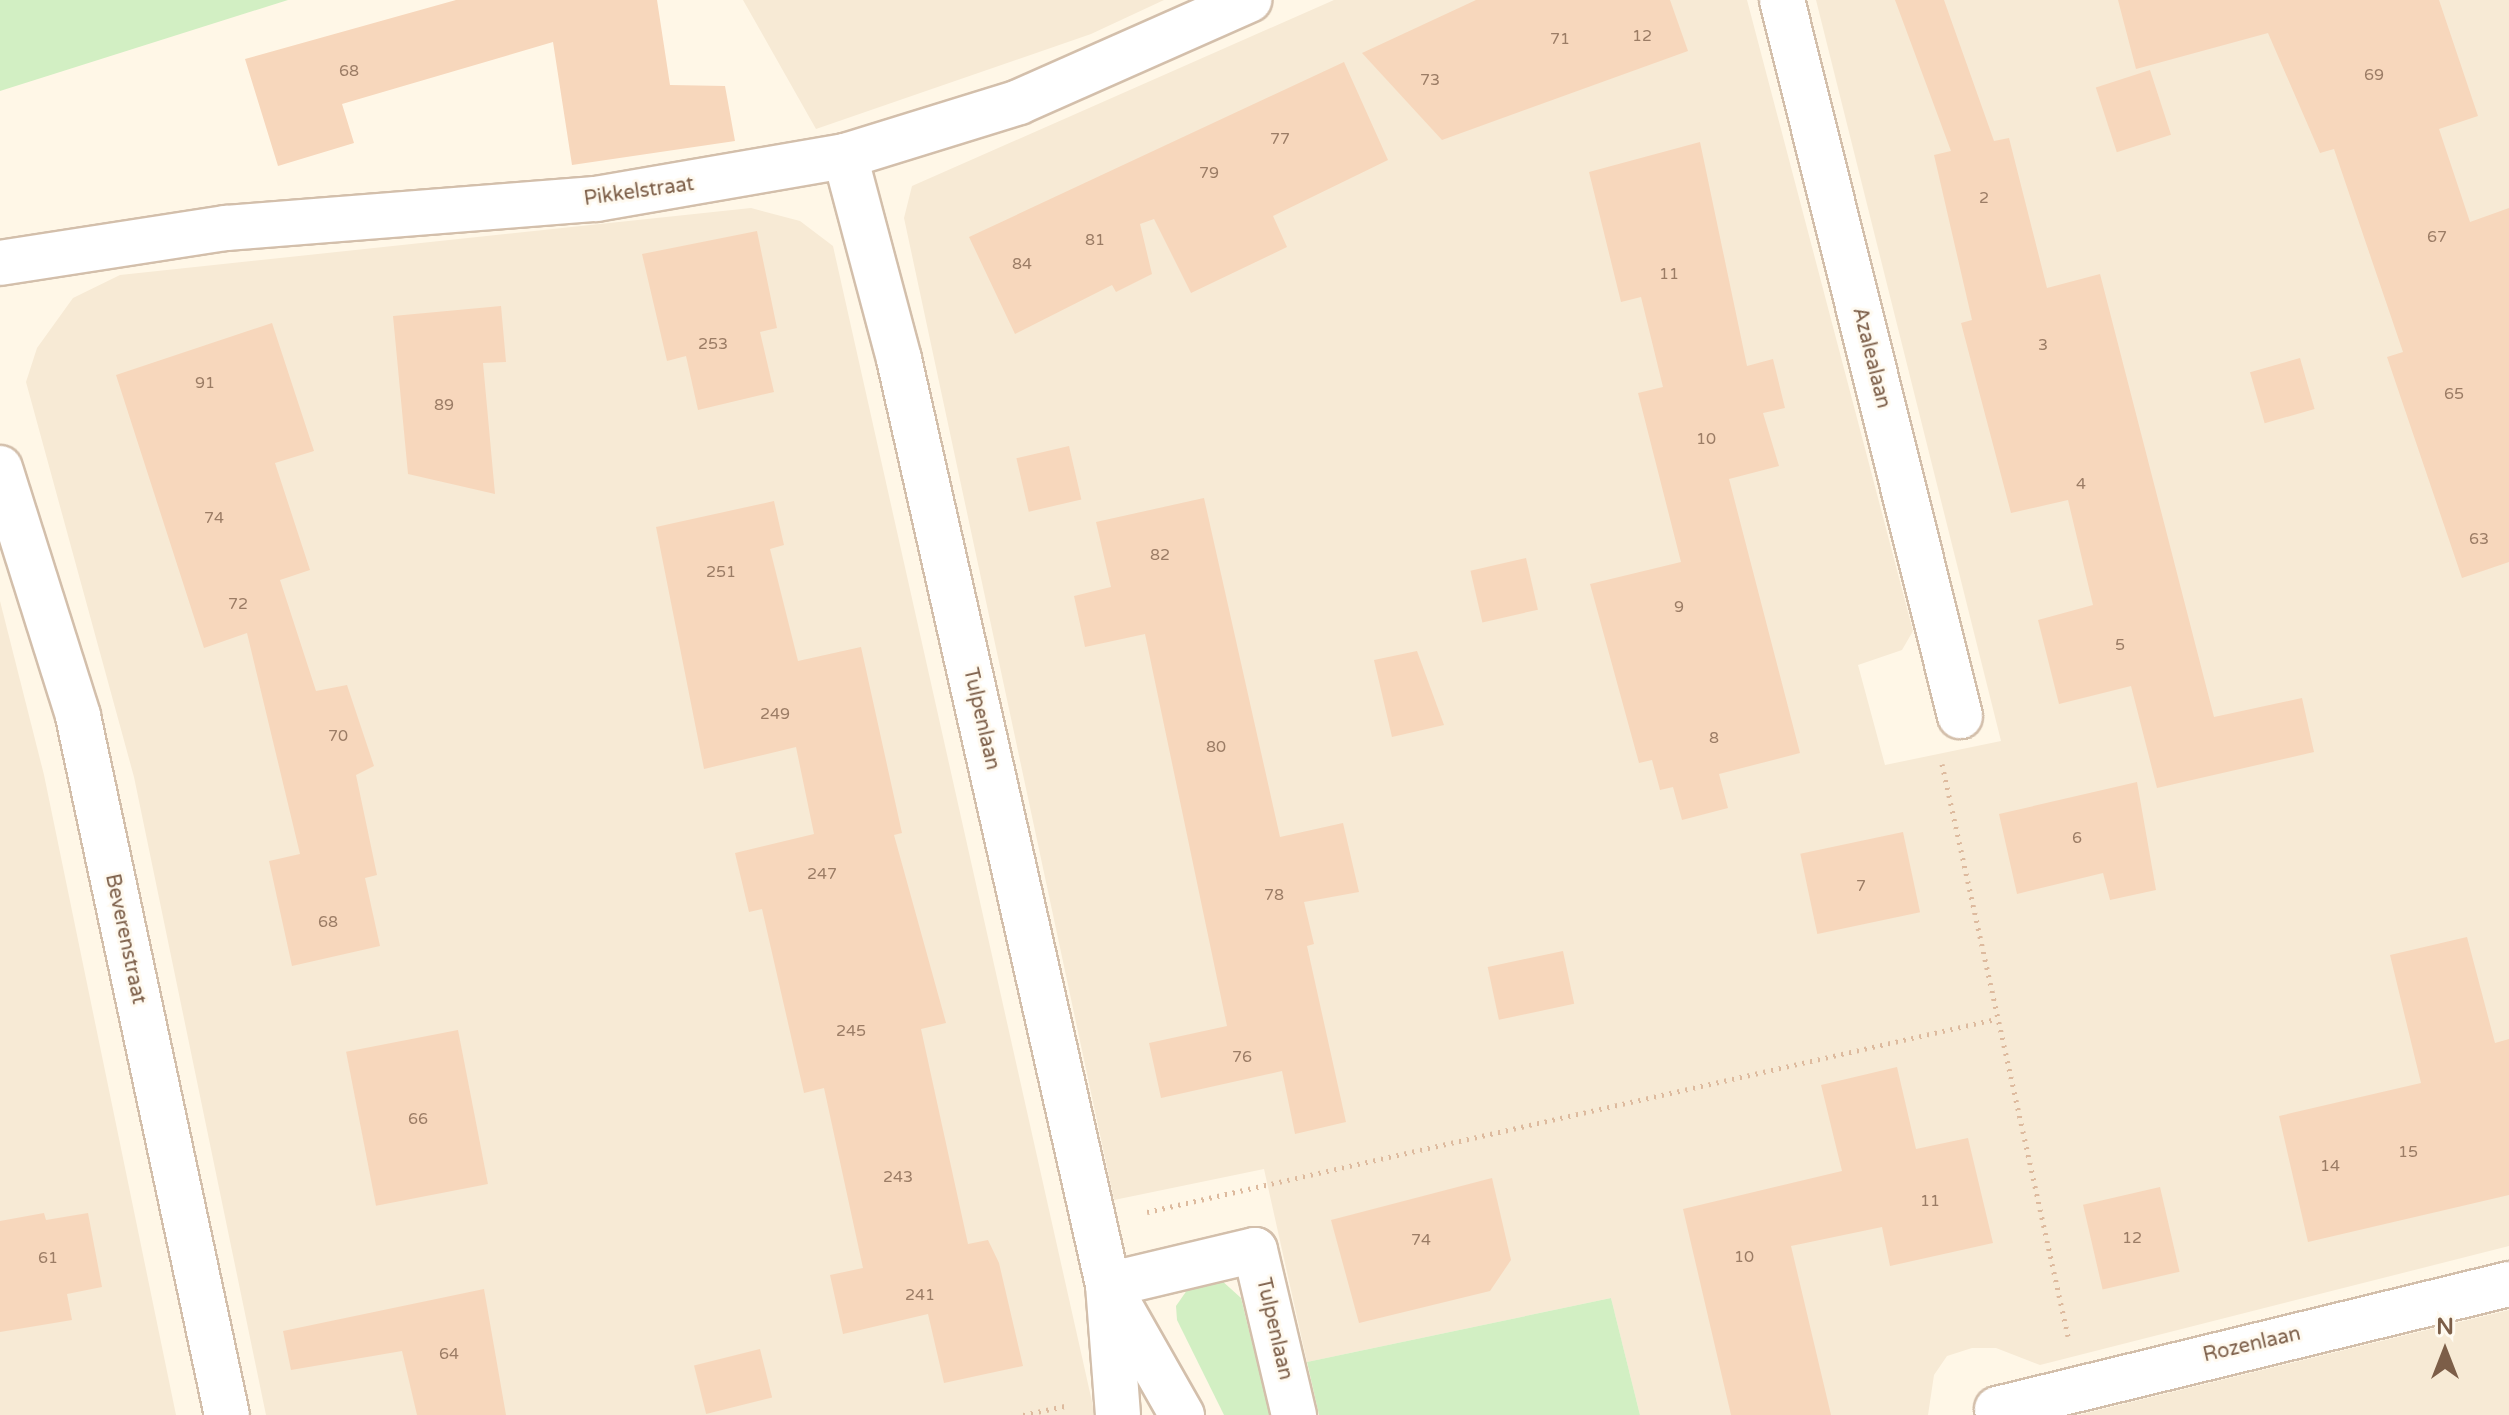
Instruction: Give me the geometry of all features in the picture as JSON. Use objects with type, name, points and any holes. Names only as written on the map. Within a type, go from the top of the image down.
[{"type":"street","name":"Pikkelstraat","points":[[0,263],[226,228],[596,199],[845,156],[1019,102],[1249,0]]},
{"type":"street","name":"Azalealaan","points":[[1782,0],[1960,716]]},
{"type":"street","name":"Tulpenlaan","points":[[845,156],[899,359],[1095,1222],[1108,1285],[1118,1415]]},
{"type":"street","name":"Beverenstraat","points":[[0,468],[78,716],[227,1415]]},
{"type":"street","name":"Tulpenlaan","points":[[1108,1285],[1255,1250],[1294,1415]]},
{"type":"street","name":"Rozenlaan","points":[[1997,1409],[2079,1386],[2509,1284]]},
{"type":"street","name":"Tulpenlaan","points":[[1108,1285],[1182,1415]]},
{"type":"path","points":[[1960,716],[1941,766],[2079,1386]]},
{"type":"path","points":[[1095,1222],[1996,1019]]},
{"type":"shaded area","points":[[743,0],[1164,0],[1091,34],[816,129]]},
{"type":"shaded area","points":[[1334,0],[1747,0],[1913,631],[1902,650],[1858,665],[1885,765],[2001,741],[1816,0],[2509,0],[2509,1246],[2040,1365],[1996,1348],[1972,1348],[1947,1356],[1934,1375],[1928,1415],[1640,1415],[1611,1298],[1307,1362],[1264,1169],[1114,1200],[904,218],[912,186]]},
{"type":"shaded area","points":[[751,208],[800,221],[833,246],[1095,1415],[266,1415],[134,777],[26,382],[37,348],[73,298],[120,275]]},
{"type":"shaded area","points":[[0,601],[44,775],[176,1415],[0,1415]]},
{"type":"shaded area","points":[[2509,1310],[2509,1415],[2078,1415]]},
{"type":"green space","points":[[0,0],[288,0],[0,91]]},
{"type":"green space","points":[[1220,1279],[1241,1298],[1270,1415],[1224,1415],[1177,1320],[1176,1306],[1192,1283]]},
{"type":"green space","points":[[1611,1298],[1640,1415],[1319,1415],[1307,1362]]},
{"type":"building","points":[[456,0],[657,0],[670,85],[725,86],[735,141],[572,165],[553,42],[342,104],[354,143],[278,166],[245,59]]},
{"type":"building","points":[[1476,0],[1670,0],[1688,51],[1442,140],[1362,53]]},
{"type":"building","points":[[1895,0],[1944,0],[1994,141],[2009,138],[2047,288],[2100,274],[2214,717],[2302,698],[2314,752],[2157,788],[2131,686],[2059,704],[2038,620],[2093,605],[2068,500],[2011,513],[1961,323],[1972,320],[1934,155],[1951,151]]},
{"type":"building","points":[[2118,0],[2439,0],[2478,116],[2439,129],[2470,222],[2509,208],[2509,562],[2462,578],[2387,357],[2403,352],[2334,149],[2320,153],[2268,33],[2136,69]]},
{"type":"building","points":[[1344,62],[1388,160],[1273,216],[1287,247],[1191,293],[1154,219],[1140,224],[1152,274],[1116,292],[1112,285],[1015,334],[969,237]]},
{"type":"building","points":[[2150,70],[2171,135],[2117,152],[2096,88]]},
{"type":"building","points":[[1700,142],[1747,366],[1773,359],[1785,408],[1763,413],[1779,466],[1729,479],[1800,753],[1719,774],[1728,808],[1682,820],[1673,787],[1660,790],[1652,760],[1639,763],[1590,584],[1681,562],[1638,393],[1663,387],[1641,297],[1621,302],[1589,172]]},
{"type":"building","points":[[757,231],[777,328],[760,332],[774,392],[698,410],[686,356],[667,361],[642,254]]},
{"type":"building","points":[[501,306],[506,362],[483,363],[495,494],[408,474],[393,316]]},
{"type":"building","points":[[272,323],[314,451],[275,463],[310,570],[280,580],[316,691],[347,685],[374,766],[356,775],[377,875],[365,878],[380,946],[292,966],[269,861],[300,854],[247,633],[204,648],[116,375]]},
{"type":"building","points":[[2300,358],[2315,409],[2265,423],[2250,372]]},
{"type":"building","points":[[1069,446],[1081,500],[1029,512],[1016,458]]},
{"type":"building","points":[[1204,498],[1280,837],[1343,823],[1359,892],[1304,902],[1314,944],[1307,946],[1346,1122],[1295,1134],[1282,1071],[1161,1098],[1149,1043],[1227,1026],[1145,634],[1085,647],[1074,596],[1111,587],[1096,522]]},
{"type":"building","points":[[774,501],[784,545],[770,549],[798,661],[861,647],[902,833],[894,835],[946,1023],[921,1029],[968,1244],[988,1240],[999,1263],[1023,1366],[944,1383],[928,1314],[843,1334],[830,1275],[863,1268],[824,1088],[804,1093],[762,909],[749,912],[735,853],[814,834],[796,747],[704,769],[656,527]]},
{"type":"building","points":[[1526,558],[1538,610],[1482,622],[1470,571]]},
{"type":"building","points":[[1417,651],[1444,725],[1392,737],[1374,660]]},
{"type":"building","points":[[2137,782],[2156,890],[2110,900],[2103,873],[2017,894],[1999,814]]},
{"type":"building","points":[[1903,832],[1920,912],[1817,934],[1800,854]]},
{"type":"building","points":[[2467,937],[2495,1043],[2509,1039],[2509,1195],[2308,1242],[2279,1116],[2421,1083],[2390,955]]},
{"type":"building","points":[[1563,951],[1574,1004],[1499,1020],[1488,967]]},
{"type":"building","points":[[458,1030],[488,1184],[376,1206],[346,1052]]},
{"type":"building","points":[[1897,1067],[1916,1149],[1968,1138],[1993,1243],[1890,1266],[1882,1227],[1791,1246],[1831,1415],[1731,1415],[1683,1209],[1842,1171],[1821,1085]]},
{"type":"building","points":[[1492,1178],[1511,1260],[1490,1291],[1359,1323],[1331,1220]]},
{"type":"building","points":[[2160,1187],[2180,1272],[2103,1290],[2083,1205]]},
{"type":"building","points":[[44,1213],[46,1220],[88,1213],[102,1287],[67,1294],[72,1320],[0,1332],[0,1221]]},
{"type":"building","points":[[484,1289],[506,1415],[417,1415],[402,1351],[291,1370],[283,1331]]},
{"type":"building","points":[[760,1349],[772,1398],[706,1414],[694,1365]]}]
